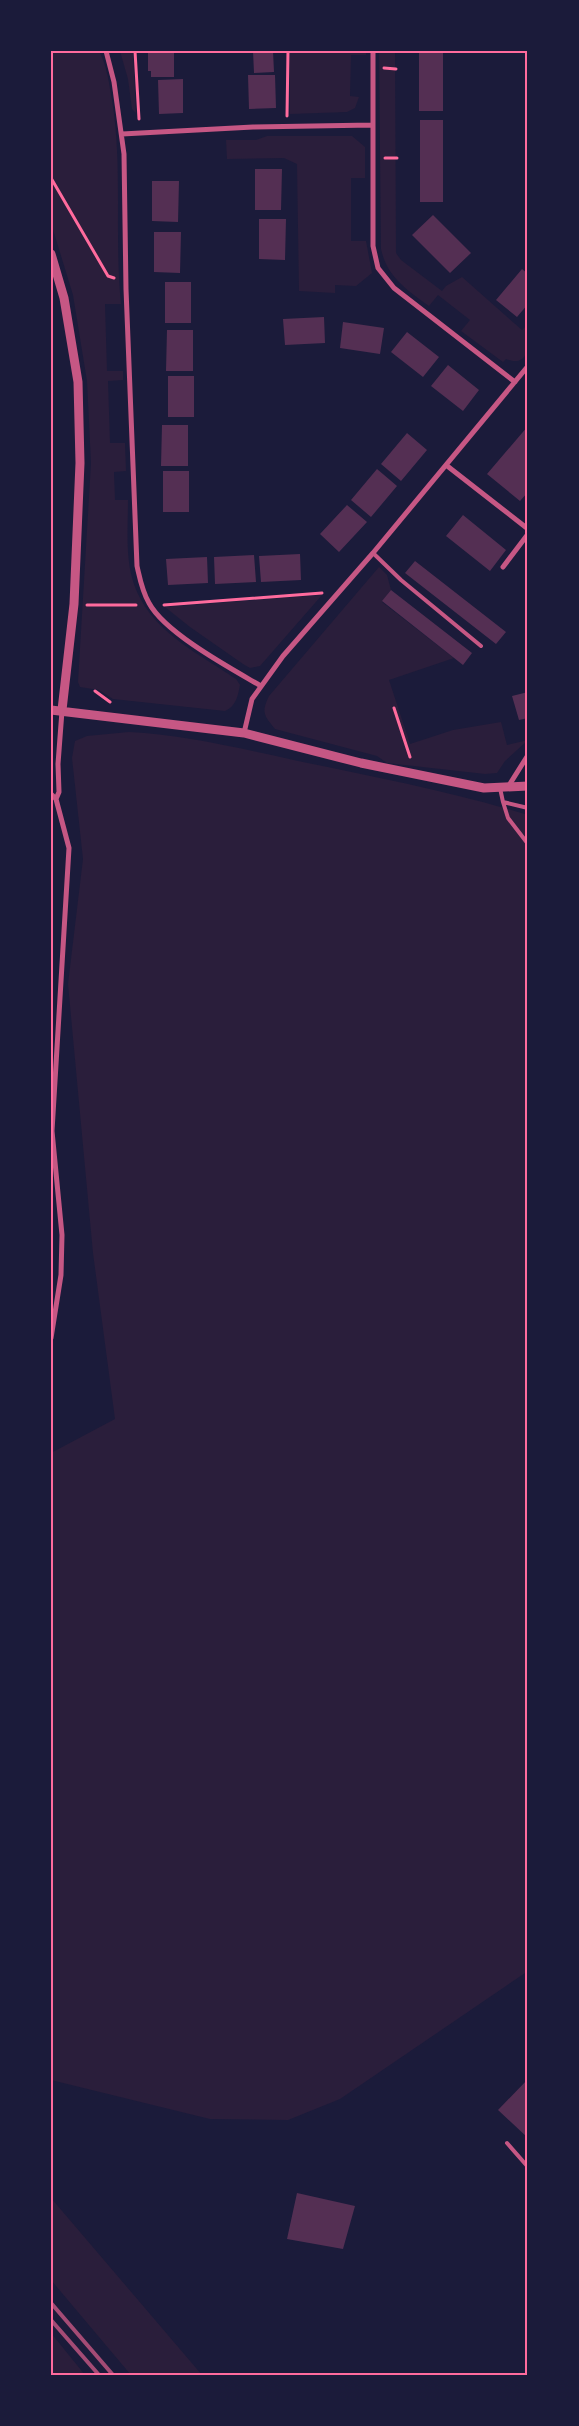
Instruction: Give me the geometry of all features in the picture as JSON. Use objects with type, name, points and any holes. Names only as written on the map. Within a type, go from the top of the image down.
[{"type":"street","points":[[106,51],[114,82],[122,134],[137,566],[141,587],[149,604],[162,621],[261,686]]},
{"type":"street","points":[[373,51],[373,246],[378,268],[394,288],[515,382]]},
{"type":"street","points":[[122,134],[253,127],[372,125]]},
{"type":"street","points":[[51,254],[64,298],[78,382],[79,436],[74,604],[62,710],[58,764],[59,792],[56,800]]},
{"type":"street","points":[[244,733],[252,699],[283,656],[373,553],[528,366]]},
{"type":"street","points":[[446,465],[528,529]]},
{"type":"street","points":[[503,567],[528,534]]},
{"type":"street","points":[[51,710],[244,733],[361,763],[484,788],[528,786]]},
{"type":"street","points":[[504,788],[528,755]]},
{"type":"street","points":[[51,794],[56,800],[69,848],[52,1132],[62,1235],[61,1275],[51,1338]]},
{"type":"lane","points":[[373,553],[401,580],[481,646]]},
{"type":"lane","points":[[504,788],[503,802],[508,818],[528,844]]},
{"type":"lane","points":[[503,802],[528,808]]},
{"type":"lane","points":[[507,2143],[528,2167]]},
{"type":"path","points":[[135,51],[139,119]]},
{"type":"path","points":[[287,118],[288,51]]},
{"type":"path","points":[[384,68],[396,69]]},
{"type":"path","points":[[385,158],[397,158]]},
{"type":"path","points":[[51,178],[108,276],[118,277]]},
{"type":"path","points":[[161,605],[329,593]]},
{"type":"path","points":[[85,599],[84,604],[92,605],[141,605]]},
{"type":"path","points":[[95,691],[112,703]]},
{"type":"path","points":[[394,708],[410,757]]},
{"type":"shaded area","points":[[51,51],[99,51],[106,69],[112,100],[117,150],[118,252],[121,304],[105,304],[107,371],[123,371],[123,380],[108,381],[110,443],[125,443],[126,471],[114,472],[115,500],[128,500],[130,569],[136,589],[145,606],[157,621],[186,646],[236,679],[240,685],[237,697],[232,706],[225,711],[113,699],[99,690],[80,687],[78,682],[91,463],[87,381],[73,295],[51,223]]},
{"type":"shaded area","points":[[120,51],[133,51],[136,113],[132,109],[128,79]]},
{"type":"shaded area","points":[[290,51],[366,53],[366,55],[351,55],[350,96],[359,97],[355,108],[347,112],[290,114]]},
{"type":"shaded area","points":[[379,51],[395,51],[396,253],[401,260],[442,291],[446,286],[462,277],[522,330],[528,324],[527,351],[520,360],[506,359],[503,362],[461,331],[470,320],[438,295],[429,306],[399,282],[384,259],[381,249]]},
{"type":"shaded area","points":[[267,136],[352,136],[365,147],[365,178],[351,178],[351,241],[366,241],[372,273],[356,286],[335,285],[335,293],[299,291],[297,164],[284,158],[227,159],[226,140],[256,140]]},
{"type":"shaded area","points":[[379,567],[387,575],[391,590],[382,602],[454,658],[389,680],[410,744],[453,730],[501,722],[507,745],[528,740],[505,761],[497,773],[485,774],[387,763],[377,756],[275,729],[266,717],[264,710],[269,696]]},
{"type":"shaded area","points":[[322,595],[260,666],[250,668],[190,627],[165,607]]},
{"type":"shaded area","points":[[129,732],[172,736],[235,747],[443,792],[528,815],[528,1971],[340,2099],[288,2120],[210,2119],[51,2080],[51,1453],[115,1419],[93,1253],[68,984],[83,859],[72,758],[75,741],[87,736]]},
{"type":"shaded area","points":[[51,2198],[202,2375],[131,2375],[51,2280]]},
{"type":"shaded area","points":[[51,2333],[85,2375],[51,2375]]},
{"type":"building","points":[[148,51],[174,51],[174,77],[151,77],[151,71],[148,71]]},
{"type":"building","points":[[253,51],[273,51],[274,72],[254,73]]},
{"type":"building","points":[[419,51],[443,51],[443,111],[419,111]]},
{"type":"building","points":[[248,75],[275,75],[276,108],[249,109]]},
{"type":"building","points":[[183,79],[183,113],[159,114],[158,80]]},
{"type":"building","points":[[420,120],[443,120],[443,202],[420,202]]},
{"type":"building","points":[[255,169],[282,169],[281,210],[255,210]]},
{"type":"building","points":[[152,181],[179,181],[178,222],[152,221]]},
{"type":"building","points":[[433,215],[471,253],[450,273],[412,235]]},
{"type":"building","points":[[259,219],[286,219],[285,260],[259,259]]},
{"type":"building","points":[[154,232],[181,232],[180,273],[154,272]]},
{"type":"building","points":[[522,269],[528,274],[528,304],[517,317],[496,300]]},
{"type":"building","points":[[165,282],[191,282],[191,323],[165,323]]},
{"type":"building","points":[[324,317],[325,343],[285,345],[283,319]]},
{"type":"building","points":[[343,322],[384,328],[380,354],[340,348]]},
{"type":"building","points":[[167,330],[193,330],[193,371],[166,371]]},
{"type":"building","points":[[407,332],[439,357],[423,377],[391,352]]},
{"type":"building","points":[[448,365],[479,390],[463,411],[431,386]]},
{"type":"building","points":[[168,376],[194,376],[194,417],[168,417]]},
{"type":"building","points":[[162,425],[188,425],[188,466],[161,466]]},
{"type":"building","points":[[528,426],[528,492],[520,501],[487,474]]},
{"type":"building","points":[[407,433],[427,450],[401,481],[381,464]]},
{"type":"building","points":[[377,469],[397,486],[371,517],[351,500]]},
{"type":"building","points":[[163,471],[189,471],[189,512],[163,512]]},
{"type":"building","points":[[347,505],[367,522],[339,552],[320,534]]},
{"type":"building","points":[[463,515],[506,550],[490,571],[446,536]]},
{"type":"building","points":[[300,554],[301,580],[261,582],[259,556]]},
{"type":"building","points":[[254,555],[256,582],[215,584],[214,557]]},
{"type":"building","points":[[207,557],[208,583],[168,585],[166,559]]},
{"type":"building","points":[[415,561],[506,632],[496,644],[405,573]]},
{"type":"building","points":[[391,590],[472,653],[463,665],[382,601]]},
{"type":"building","points":[[528,692],[528,718],[519,720],[512,696]]},
{"type":"building","points":[[528,2079],[528,2138],[498,2110]]},
{"type":"building","points":[[297,2193],[355,2206],[343,2249],[287,2239]]},
{"type":"railway","points":[[51,2303],[113,2375]]},
{"type":"railway","points":[[51,2320],[99,2375]]}]
